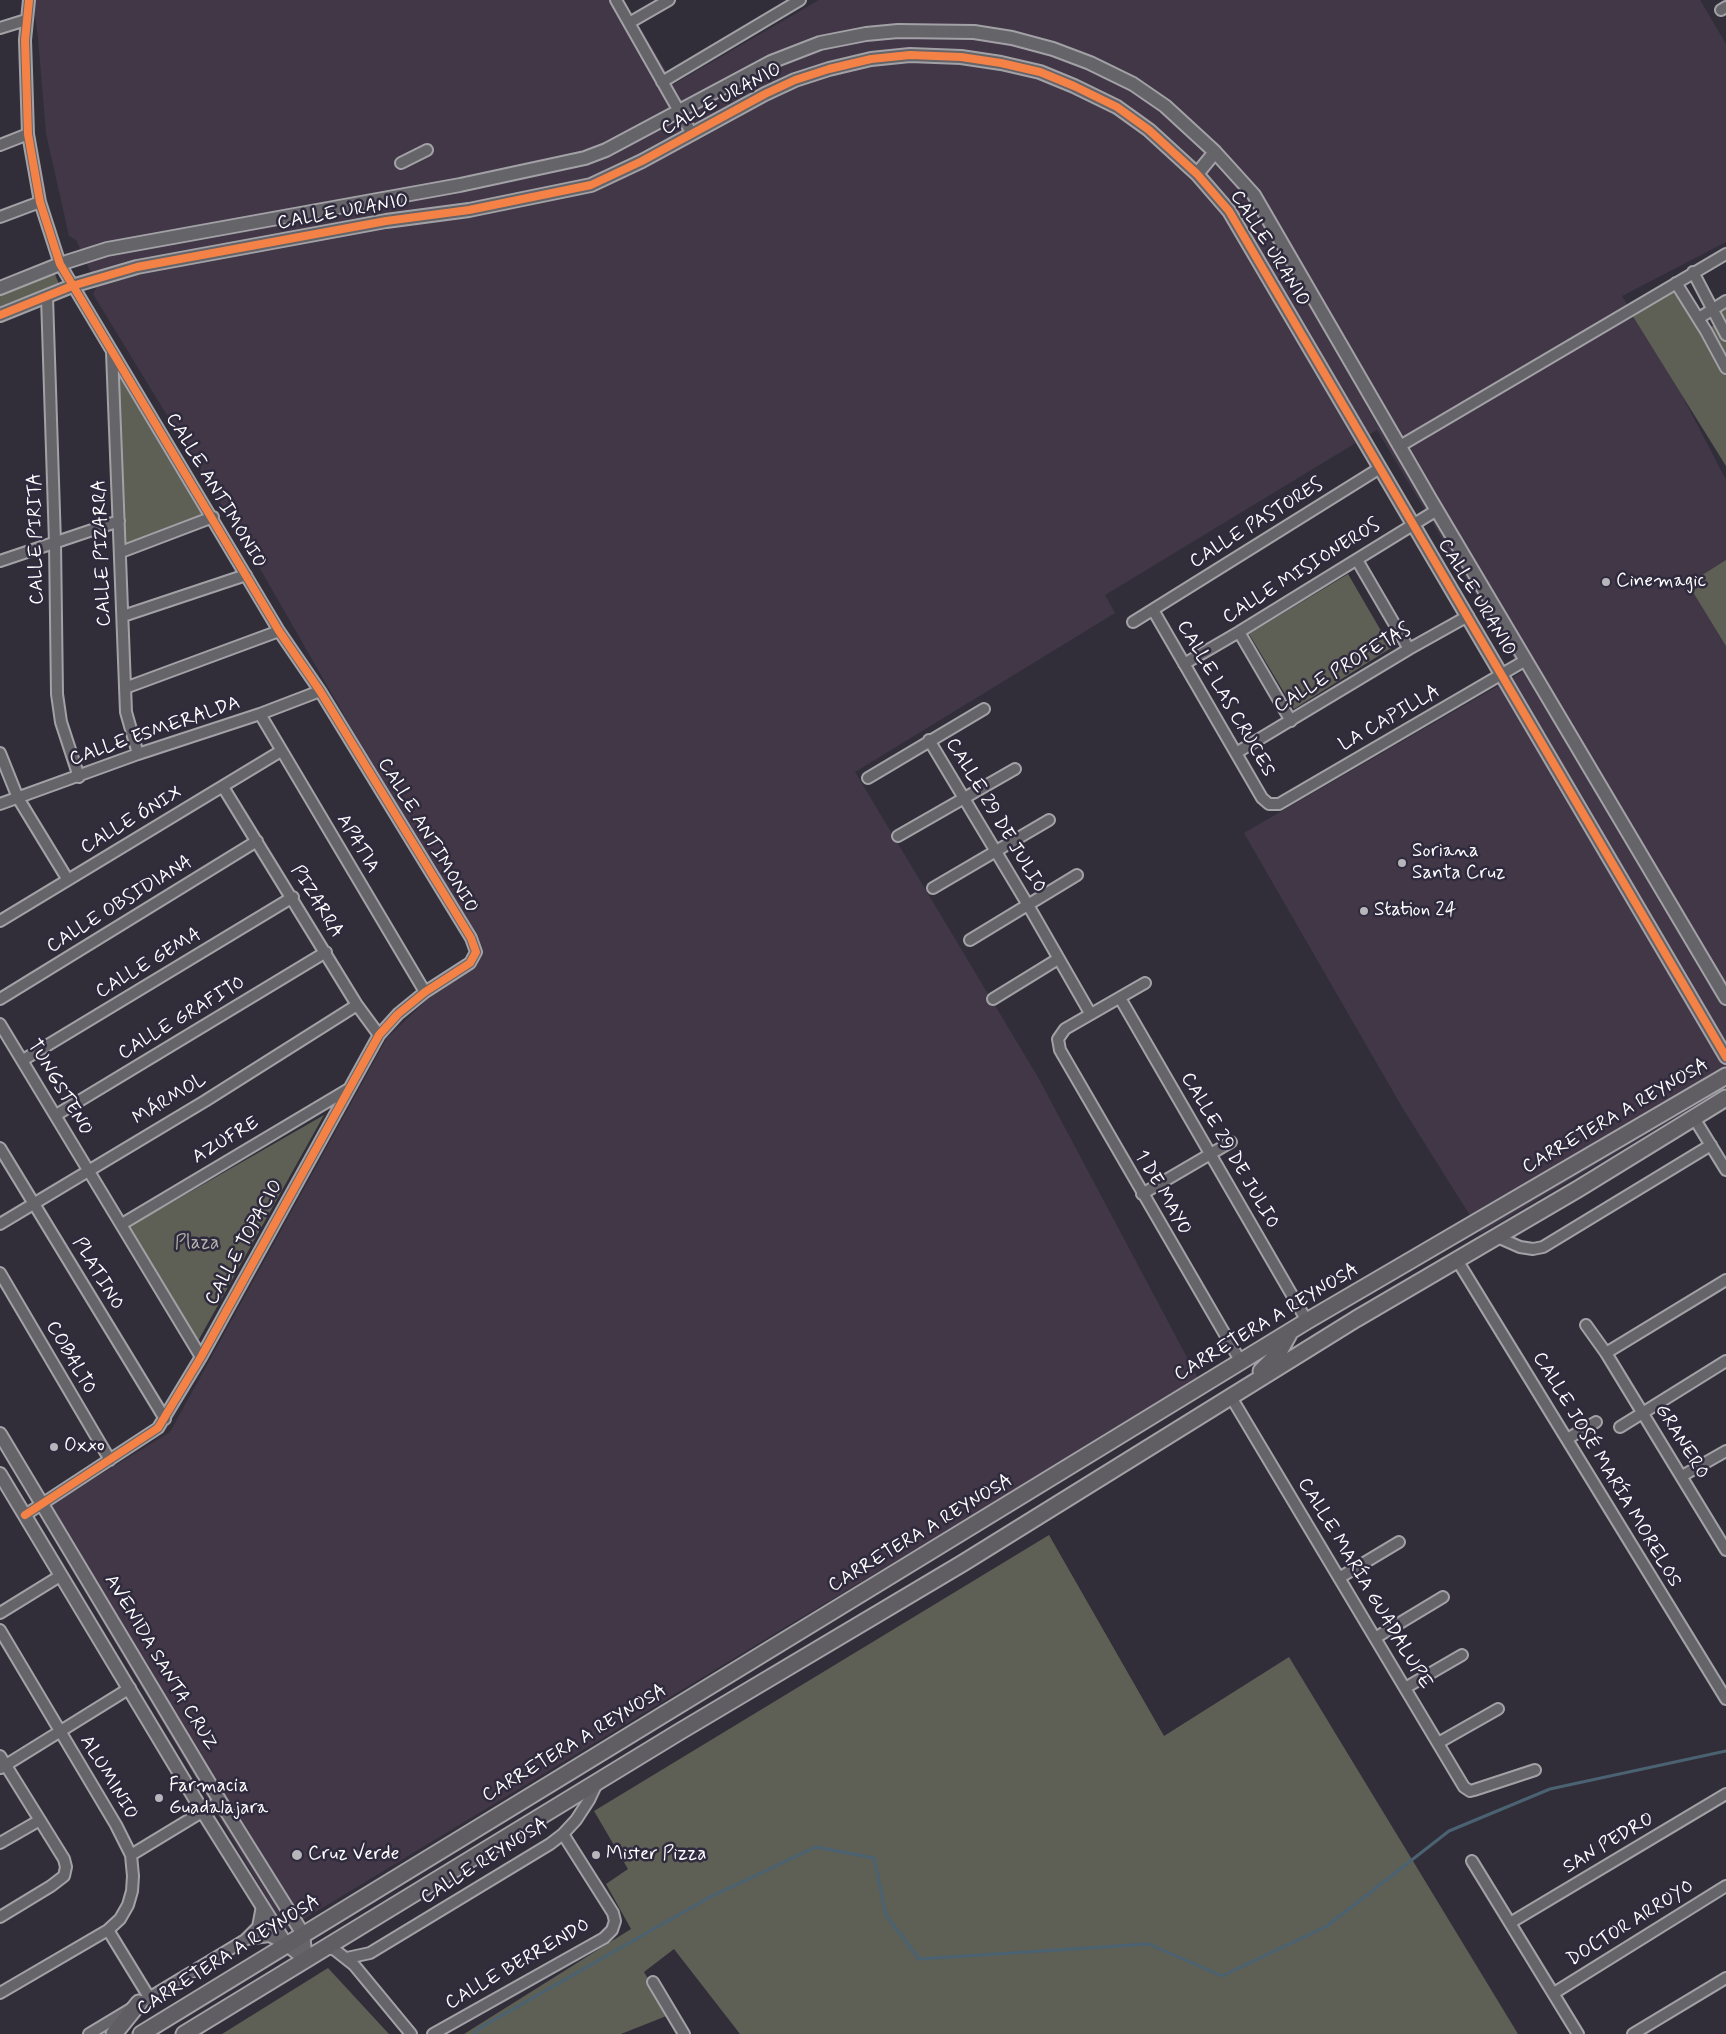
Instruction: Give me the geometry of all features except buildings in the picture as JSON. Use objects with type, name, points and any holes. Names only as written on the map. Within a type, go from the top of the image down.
[{"type":"main road","name":"CARRETERA A REYNOSA","points":[[141,2034],[1307,1321],[1726,1076]]},
{"type":"main road","name":"CARRETERA A REYNOSA","points":[[184,2034],[598,1780],[963,1562],[1356,1320],[1578,1189],[1726,1098]]},
{"type":"main road","points":[[1578,1189],[1608,1162],[1613,1154],[1616,1140]]},
{"type":"main road","points":[[1330,1308],[1328,1321],[1332,1327],[1356,1320]]},
{"type":"main road","points":[[1248,1386],[1256,1375],[1278,1354],[1290,1332]]},
{"type":"main road","points":[[1187,1423],[1236,1384],[1241,1373],[1241,1362]]},
{"type":"main road","points":[[746,1664],[758,1685]]},
{"type":"main road","points":[[114,2034],[144,2000]]},
{"type":"street","name":"CALLE ANTIMONIO","points":[[29,0],[26,20],[28,134],[40,202],[60,264],[213,517],[279,631],[320,691],[471,938],[476,952],[470,964]]},
{"type":"street","points":[[616,0],[692,134]]},
{"type":"street","points":[[629,23],[669,0]]},
{"type":"street","points":[[662,82],[785,4],[800,0]]},
{"type":"street","points":[[0,28],[26,20]]},
{"type":"street","name":"CALLE URANIO","points":[[0,288],[60,264],[107,249],[460,185],[563,164],[606,150],[771,62],[820,43],[866,34],[898,31],[974,32],[1012,38],[1053,49],[1090,63],[1133,84],[1165,106],[1215,152],[1254,195],[1437,510],[1726,998]]},
{"type":"street","name":"CALLE URANIO","points":[[0,315],[72,286],[137,267],[386,221],[469,210],[591,185],[615,175],[765,94],[795,80],[829,68],[871,59],[910,55],[962,57],[1040,72],[1083,90],[1117,108],[1149,130],[1197,174],[1229,211],[1248,240],[1726,1057]]},
{"type":"street","points":[[0,145],[28,134]]},
{"type":"street","points":[[401,163],[427,150]]},
{"type":"street","points":[[1197,174],[1215,152]]},
{"type":"street","points":[[0,217],[40,202]]},
{"type":"street","points":[[1400,446],[1726,254]]},
{"type":"street","points":[[1693,272],[1712,310],[1723,321],[1726,335]]},
{"type":"street","points":[[1676,282],[1699,318],[1726,368]]},
{"type":"street","name":"CALLE PIRITA","points":[[47,297],[55,543],[57,694],[60,722],[79,777]]},
{"type":"street","points":[[1699,318],[1726,301]]},
{"type":"street","points":[[1706,331],[1723,321]]},
{"type":"street","name":"CALLE PIZARRA","points":[[112,349],[126,712],[138,754]]},
{"type":"street","name":"CALLE PASTORES","points":[[1133,622],[1380,468]]},
{"type":"street","name":"CALLE MISIONEROS","points":[[1184,664],[1437,510]]},
{"type":"street","points":[[121,552],[213,517]]},
{"type":"street","points":[[0,562],[119,521]]},
{"type":"street","points":[[1357,560],[1409,649]]},
{"type":"street","points":[[123,616],[246,575]]},
{"type":"street","name":"CALLE LAS CRUCES","points":[[1153,610],[1262,798],[1269,804]]},
{"type":"street","name":"CALLE PROFETAS","points":[[1236,753],[1409,649],[1468,616]]},
{"type":"street","points":[[125,688],[279,631]]},
{"type":"street","points":[[1239,632],[1292,721]]},
{"type":"street","name":"LA CAPILLA","points":[[1269,804],[1279,804],[1526,660]]},
{"type":"street","name":"CALLE ESMERALDA","points":[[0,804],[79,777],[138,754],[260,714],[320,691]]},
{"type":"street","points":[[868,778],[984,708]]},
{"type":"street","name":"APATIA","points":[[260,714],[425,992]]},
{"type":"street","name":"CALLE 29 DE JULIO","points":[[930,740],[1090,1013]]},
{"type":"street","name":"CALLE ÓNIX","points":[[0,921],[281,751]]},
{"type":"street","points":[[0,753],[18,798],[68,880]]},
{"type":"street","points":[[898,836],[1015,769]]},
{"type":"street","name":"PIZARRA","points":[[223,787],[378,1036]]},
{"type":"street","points":[[934,888],[1049,820]]},
{"type":"street","name":"CALLE OBSIDIANA","points":[[0,999],[257,841]]},
{"type":"street","points":[[970,940],[1077,875]]},
{"type":"street","name":"CALLE GEMA","points":[[23,1060],[292,897]]},
{"type":"street","name":"CALLE GRAFITO","points":[[56,1115],[326,952]]},
{"type":"street","points":[[993,998],[1058,959]]},
{"type":"street","name":"CALLE TOPACIO","points":[[25,1515],[158,1428],[201,1356],[378,1036],[398,1014],[425,992],[470,964]]},
{"type":"street","points":[[1090,1013],[1145,983]]},
{"type":"street","name":"CALLE 29 DE JULIO","points":[[1120,998],[1307,1321]]},
{"type":"street","name":"MÁRMOL","points":[[0,1224],[357,1005]]},
{"type":"street","name":"1 DE MAYO","points":[[1090,1013],[1065,1029],[1058,1040],[1060,1050],[1241,1362]]},
{"type":"street","name":"TUNGSTENO","points":[[0,1024],[201,1356]]},
{"type":"street","name":"AZUFRE","points":[[122,1224],[348,1089]]},
{"type":"street","points":[[1694,1118],[1726,1170]]},
{"type":"street","points":[[1142,1194],[1231,1142]]},
{"type":"street","points":[[1496,1236],[1520,1247],[1543,1247],[1711,1145]]},
{"type":"street","name":"PLATINO","points":[[0,1148],[165,1419]]},
{"type":"street","name":"CALLE JOSÉ MARÍA MORELOS","points":[[1456,1260],[1726,1699]]},
{"type":"street","name":"COBALTO","points":[[0,1273],[110,1460]]},
{"type":"street","points":[[1606,1353],[1726,1280]]},
{"type":"street","name":"GRANERO","points":[[1586,1324],[1723,1538],[1726,1550]]},
{"type":"street","points":[[1620,1426],[1726,1361]]},
{"type":"street","name":"CALLE MARÍA GUADALUPE","points":[[1231,1397],[1467,1789],[1474,1790],[1535,1770]]},
{"type":"street","points":[[1567,1439],[1596,1422]]},
{"type":"street","name":"AVENIDA SANTA CRUZ","points":[[0,1434],[220,1801],[303,1934],[306,1960]]},
{"type":"street","points":[[1682,1476],[1726,1451]]},
{"type":"street","name":"AVENIDA SANTA CRUZ","points":[[0,1474],[60,1576],[130,1688],[202,1812],[286,1944],[306,1960]]},
{"type":"street","points":[[1340,1578],[1399,1542]]},
{"type":"street","points":[[0,1613],[60,1576]]},
{"type":"street","points":[[1375,1638],[1443,1597]]},
{"type":"street","name":"ALUMINIO","points":[[0,1630],[116,1826],[131,1856]]},
{"type":"street","points":[[1405,1688],[1462,1655]]},
{"type":"street","points":[[0,1917],[52,1886],[64,1876],[66,1867],[64,1859],[40,1820],[2,1763],[61,1733],[130,1688]]},
{"type":"street","points":[[1438,1743],[1498,1709]]},
{"type":"street","name":"CALLE REYNOSA","points":[[347,1958],[370,1953],[564,1834],[589,1800],[598,1780]]},
{"type":"street","name":"SAN PEDRO","points":[[1510,1923],[1726,1794]]},
{"type":"street","points":[[0,1993],[108,1930],[120,1918],[128,1906],[133,1876],[131,1856],[220,1801]]},
{"type":"street","points":[[0,1843],[40,1820]]},
{"type":"street","name":"CALLE BERRENDO","points":[[433,2034],[604,1938],[612,1930],[615,1922],[613,1913],[564,1834]]},
{"type":"street","points":[[1472,1861],[1578,2034]]},
{"type":"street","name":"DOCTOR ARROYO","points":[[1554,1992],[1726,1886]]},
{"type":"street","points":[[89,2034],[245,1940],[258,1927],[262,1906]]},
{"type":"street","points":[[108,1930],[144,2000]]},
{"type":"street","points":[[245,1940],[269,1936],[286,1944]]},
{"type":"street","points":[[326,1947],[335,1950],[347,1958],[365,1977],[411,2034]]},
{"type":"street","points":[[365,1977],[370,1953]]},
{"type":"street","points":[[1633,2034],[1726,1978]]},
{"type":"street","points":[[653,1982],[684,2034]]},
{"type":"shaded area","points":[[33,0],[623,0],[674,84],[819,0],[1700,0],[1726,44],[1726,242],[1622,296],[1675,382],[1726,480],[1726,1088],[1481,1233],[1402,1107],[1244,833],[1522,672],[1377,430],[1105,595],[1115,613],[855,772],[1039,1079],[1199,1380],[789,1625],[286,1930],[38,1513],[170,1432],[387,1038],[479,950],[251,553],[93,294],[97,286],[76,240],[69,236],[46,133]]},
{"type":"green space","points":[[54,272],[59,284],[0,307],[0,293]]},
{"type":"green space","points":[[1676,283],[1706,330],[1719,322],[1712,310],[1726,301],[1726,466],[1629,310]]},
{"type":"green space","points":[[112,349],[213,517],[121,552]]},
{"type":"green space","points":[[1726,560],[1726,646],[1688,584]]},
{"type":"green space","points":[[1348,574],[1391,648],[1294,709],[1249,634]]},
{"type":"green space","name":"Plaza","points":[[324,1115],[198,1341],[129,1227]]},
{"type":"green space","points":[[1049,1535],[1164,1736],[1289,1657],[1518,2034],[740,2034],[674,1949],[644,1972],[669,2015],[621,2034],[464,2034],[631,1929],[606,1884],[628,1869],[594,1811]]},
{"type":"green space","points":[[328,1968],[389,2034],[222,2034]]},
{"type":"waterway","points":[[474,2034],[478,2029],[710,1897],[816,1847],[874,1858],[886,1915],[919,1959],[1149,1944],[1222,1976],[1327,1926],[1449,1831],[1550,1789],[1726,1751]]},
{"type":"cycle path","points":[[25,1515],[158,1428],[201,1357],[379,1035],[398,1014],[425,992],[470,963],[476,952],[471,938],[320,691],[279,631],[60,264],[40,202],[28,134],[25,40],[29,0]]},
{"type":"cycle path","points":[[0,315],[72,286],[137,267],[386,221],[469,210],[591,185],[642,161],[765,94],[795,80],[829,69],[871,59],[910,55],[961,57],[1001,63],[1040,72],[1074,86],[1117,107],[1149,130],[1197,174],[1229,211],[1726,1057]]},
{"type":"place","name":"Cinemagic","points":[[1606,582]]},
{"type":"place","name":"Soriana Santa Cruz","points":[[1402,863]]},
{"type":"place","name":"Station 24","points":[[1364,911]]},
{"type":"place","name":"Oxxo","points":[[54,1447]]},
{"type":"place","name":"Farmacia Guadalajara","points":[[159,1798]]},
{"type":"place","name":"Cruz Verde","points":[[297,1855]]},
{"type":"place","name":"Mister Pizza","points":[[596,1855]]}]
